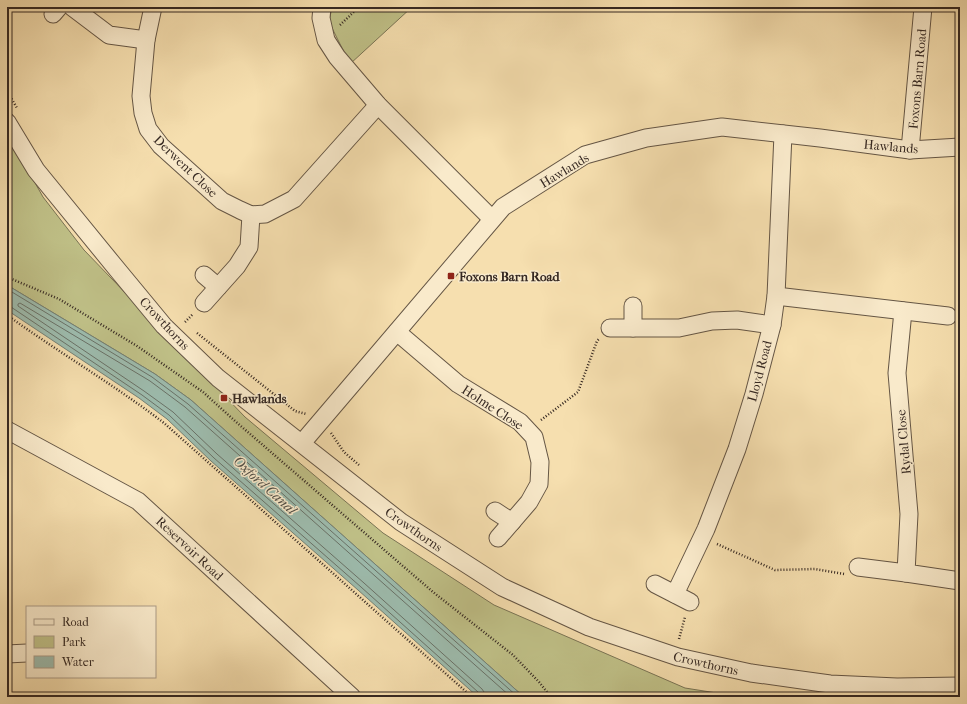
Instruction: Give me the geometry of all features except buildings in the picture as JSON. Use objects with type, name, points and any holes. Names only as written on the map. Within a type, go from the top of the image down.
[{"type":"street","points":[[72,7],[109,34],[146,40]]},
{"type":"street","name":"Derwent Close","points":[[153,7],[146,40],[141,96],[143,113],[148,128],[161,146],[222,201],[251,215]]},
{"type":"street","points":[[322,7],[320,18],[326,40],[337,56],[378,105],[492,219]]},
{"type":"street","name":"Foxons Barn Road","points":[[910,150],[923,7]]},
{"type":"street","points":[[204,303],[237,266],[249,247],[251,215],[265,214],[294,199],[378,105]]},
{"type":"street","name":"Crowthorns","points":[[7,122],[36,170],[164,326],[218,378],[302,442],[401,522],[502,587],[589,627],[678,657],[751,674],[830,684],[897,687],[960,686]]},
{"type":"street","name":"Hawlands","points":[[302,442],[503,207],[585,155],[646,138],[722,127],[910,150],[960,147]]},
{"type":"street","name":"Lloyd Road","points":[[685,599],[702,537],[737,449],[754,394],[772,325],[776,296],[783,134]]},
{"type":"street","points":[[204,274],[218,287]]},
{"type":"street","points":[[776,296],[948,316]]},
{"type":"street","points":[[633,306],[633,328]]},
{"type":"street","name":"Rydal Close","points":[[903,311],[897,373],[909,514],[906,573]]},
{"type":"street","points":[[610,328],[679,328],[724,320],[737,320],[772,325]]},
{"type":"street","name":"Holme Close","points":[[397,332],[458,384],[520,422],[534,437],[540,462],[539,484],[529,502],[498,538]]},
{"type":"street","name":"Reservoir Road","points":[[7,430],[138,501],[349,696]]},
{"type":"street","points":[[495,511],[512,522]]},
{"type":"street","points":[[858,567],[960,581]]},
{"type":"street","points":[[655,584],[685,599]]},
{"type":"street","points":[[7,654],[26,653]]},
{"type":"path","points":[[326,40],[359,7]]},
{"type":"path","points":[[7,91],[17,109]]},
{"type":"path","points":[[7,276],[59,298],[137,346],[203,392],[433,592],[513,655],[539,682],[550,697]]},
{"type":"path","points":[[7,315],[138,403],[164,423],[472,697]]},
{"type":"path","name":"Crowthorns","points":[[180,317],[190,326]]},
{"type":"path","points":[[528,430],[578,392],[597,341],[610,328]]},
{"type":"path","name":"Crowthorns","points":[[196,331],[295,412],[323,417]]},
{"type":"path","points":[[323,417],[330,433],[344,452],[360,466]]},
{"type":"path","points":[[702,537],[775,570],[815,569],[856,576],[858,567]]},
{"type":"path","points":[[678,646],[685,599]]},
{"type":"green space","points":[[332,7],[412,7],[350,64],[329,22]]},
{"type":"green space","points":[[7,133],[43,197],[84,250],[245,417],[383,533],[494,605],[685,688],[742,697],[524,697],[191,400],[155,374],[7,285]]},
{"type":"water","name":"Oxford Canal","points":[[7,285],[155,374],[191,400],[524,697],[478,697],[211,461],[167,419],[139,398],[7,310]]},
{"type":"place","name":"Foxons Barn Road","points":[[451,276]]},
{"type":"place","name":"Hawlands","points":[[224,398]]}]
